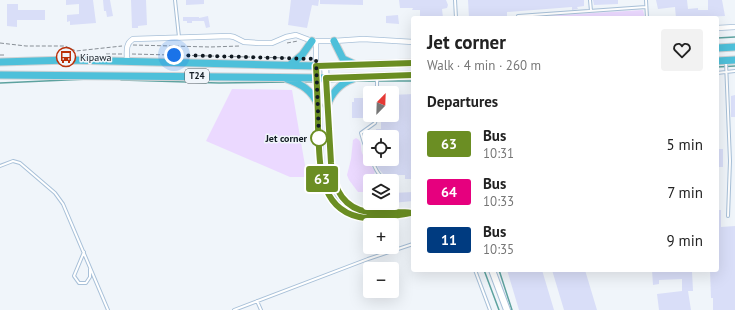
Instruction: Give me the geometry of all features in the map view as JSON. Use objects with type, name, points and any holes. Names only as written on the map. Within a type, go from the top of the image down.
[{"type":"highway","points":[[290,65],[314,41]]},
{"type":"highway","points":[[334,41],[343,59],[357,65]]},
{"type":"highway","points":[[719,48],[735,47]]},
{"type":"highway","name":"T24","points":[[0,62],[127,57],[316,66],[325,62],[357,65],[411,63]]},
{"type":"highway","points":[[719,61],[735,60]]},
{"type":"highway","name":"T24","points":[[0,75],[326,78],[411,75]]},
{"type":"highway","points":[[277,77],[289,80],[305,87],[311,92],[318,105]]},
{"type":"highway","points":[[327,106],[339,88],[350,80],[361,77]]},
{"type":"main road","points":[[325,62],[332,175],[337,191],[346,203],[358,210],[369,213],[411,213]]},
{"type":"main road","points":[[316,66],[321,175],[329,195],[345,210],[365,218],[411,213]]},
{"type":"main road","points":[[493,272],[507,310]]},
{"type":"street","points":[[719,28],[735,27]]},
{"type":"street","points":[[127,57],[127,45],[133,39],[234,36],[244,42],[258,44],[272,43],[286,37],[296,36],[314,41],[363,39],[411,42]]},
{"type":"street","points":[[314,41],[316,66]]},
{"type":"lane","points":[[175,0],[179,37]]},
{"type":"lane","points":[[454,0],[456,16]]},
{"type":"lane","points":[[590,0],[591,11]]},
{"type":"lane","points":[[646,0],[647,16]]},
{"type":"lane","points":[[518,16],[646,7]]},
{"type":"lane","points":[[726,60],[730,161],[728,216]]},
{"type":"lane","points":[[719,73],[735,71]]},
{"type":"lane","points":[[377,76],[377,86]]},
{"type":"lane","points":[[364,130],[375,122]]},
{"type":"lane","points":[[363,131],[361,133],[363,141]]},
{"type":"lane","points":[[0,166],[14,161],[20,163],[55,193],[63,204],[108,310]]},
{"type":"lane","points":[[234,310],[368,259],[411,245]]},
{"type":"lane","points":[[84,252],[74,276],[80,283],[86,283],[90,278],[90,266]]},
{"type":"lane","points":[[477,272],[490,310]]},
{"type":"lane","points":[[257,301],[260,310]]},
{"type":"path","points":[[287,43],[302,41]]},
{"type":"path","points":[[0,43],[26,46],[65,46],[76,51],[127,45],[210,47],[243,46]]},
{"type":"path","points":[[104,54],[127,57],[298,58]]},
{"type":"path","points":[[0,55],[7,55]]},
{"type":"shaded area","points":[[643,10],[644,16],[545,16]]},
{"type":"shaded area","points":[[232,89],[292,90],[307,177],[290,177],[206,141]]},
{"type":"shaded area","points":[[356,138],[361,143],[363,166],[371,166],[375,171],[374,174],[363,174],[363,192],[358,192],[347,175],[351,159],[353,140]]},
{"type":"building","points":[[66,0],[93,0],[96,23],[70,25],[70,21],[67,22],[67,15],[79,14],[79,4],[66,5]]},
{"type":"building","points":[[103,0],[110,0],[113,16],[107,17],[106,11],[104,11]]},
{"type":"building","points":[[131,0],[146,0],[147,25],[132,28]]},
{"type":"building","points":[[186,0],[204,0],[204,4],[186,5]]},
{"type":"building","points":[[291,0],[319,0],[318,6],[312,5],[307,28],[288,25]]},
{"type":"building","points":[[320,0],[363,0],[363,5],[320,4]]},
{"type":"building","points":[[399,0],[446,0],[448,5],[447,8],[442,9],[443,16],[420,16],[420,10],[412,10],[413,8],[400,8]]},
{"type":"building","points":[[468,0],[584,0],[584,6],[577,7],[578,9],[572,10],[572,7],[507,12],[507,16],[469,16]]},
{"type":"building","points":[[593,0],[618,0],[618,4],[594,5]]},
{"type":"building","points":[[656,0],[687,0],[688,9],[698,8],[698,10],[708,10],[708,0],[722,0],[725,16],[676,16],[675,7],[658,9]]},
{"type":"building","points":[[7,4],[18,4],[18,10],[45,10],[45,20],[17,20],[17,27],[7,26]]},
{"type":"building","points":[[398,15],[399,24],[386,23],[386,16]]},
{"type":"building","points":[[208,16],[210,27],[206,28],[204,21],[192,21],[192,23],[187,23],[187,21],[183,21],[183,17],[199,18]]},
{"type":"building","points":[[411,94],[411,179],[405,179],[405,175],[383,174],[378,168],[377,166],[399,166],[399,130],[376,130],[381,129],[381,122],[399,122],[399,95]]},
{"type":"building","points":[[735,95],[735,117],[731,117],[731,96]]},
{"type":"building","points":[[354,98],[363,98],[363,118],[352,118],[352,102],[354,102]]},
{"type":"building","points":[[719,149],[723,149],[723,167],[719,167]]},
{"type":"building","points":[[411,192],[411,201],[399,202],[399,193]]},
{"type":"building","points":[[719,210],[721,210],[721,227],[735,226],[735,310],[713,310],[713,298],[711,298],[710,272],[719,272]]},
{"type":"building","points":[[508,272],[543,272],[554,310],[519,310]]},
{"type":"building","points":[[553,272],[586,272],[597,310],[564,310]]},
{"type":"building","points":[[652,272],[692,272],[693,291],[688,291],[691,310],[659,310],[657,294],[682,291],[682,279],[659,280],[659,284],[653,285]]},
{"type":"waterway","points":[[719,38],[735,37]]},
{"type":"waterway","points":[[719,67],[735,66]]},
{"type":"waterway","points":[[0,83],[89,79]]},
{"type":"waterway","points":[[121,80],[219,83],[287,82]]},
{"type":"waterway","points":[[327,82],[341,81]]},
{"type":"waterway","points":[[355,81],[411,81]]},
{"type":"waterway","points":[[301,82],[315,82]]},
{"type":"waterway","points":[[485,272],[499,310]]},
{"type":"waterway","points":[[500,272],[512,310]]},
{"type":"bus line","name":"63","points":[[411,63],[316,66],[321,175],[329,195],[345,210],[365,218],[411,213]]},
{"type":"bus line","name":"63","points":[[411,75],[326,78],[332,175],[337,191],[346,203],[358,210],[369,213],[411,213]]},
{"type":"place","name":"Kipawa","points":[[66,57]]},
{"type":"place","name":"Jet corner","points":[[319,138]]},
{"type":"route","points":[[174,55],[316,59],[319,138]]}]
